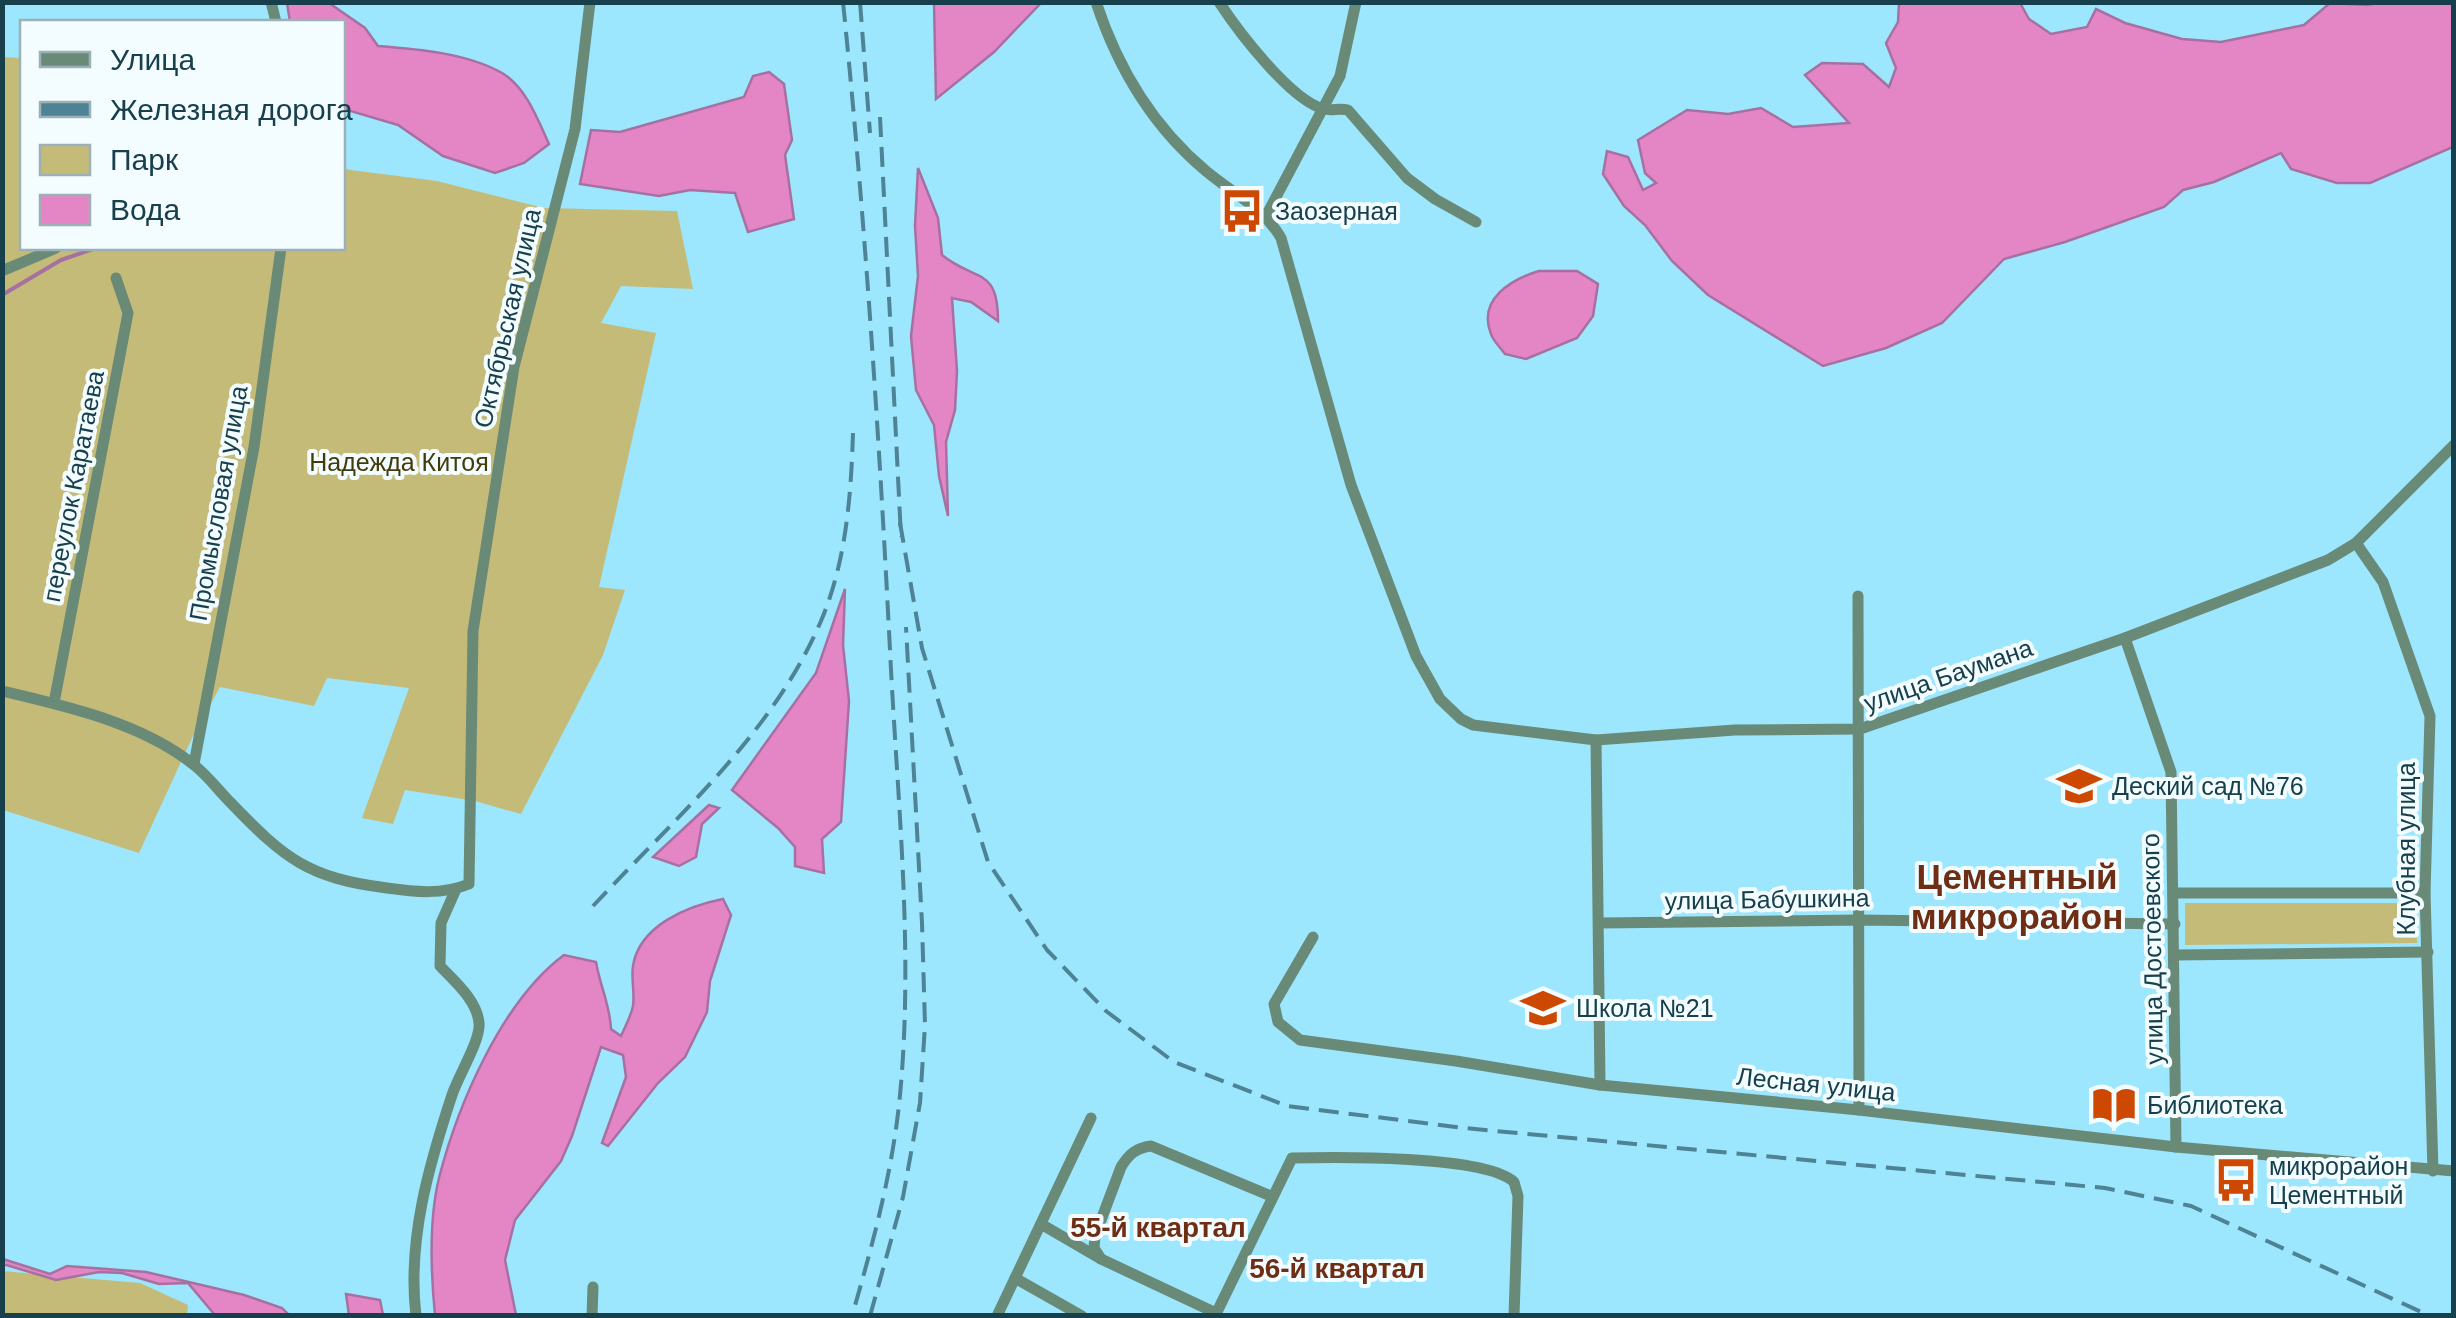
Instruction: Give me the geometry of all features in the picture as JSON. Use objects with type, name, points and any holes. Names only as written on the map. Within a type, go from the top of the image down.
[{"type":"street","name":"Октябрьская улица","points":[[456,890],[469,884],[472,631],[514,367],[574,129],[590,2]]},
{"type":"street","points":[[1096,2],[1108,40],[1138,96],[1162,130],[1206,171],[1266,216],[1324,109],[1344,62],[1356,2]]},
{"type":"street","points":[[1219,2],[1260,57],[1292,88],[1324,109],[1348,110],[1406,178],[1434,200],[1476,222]]},
{"type":"street","name":"улица Баумана","points":[[1266,216],[1281,238],[1289,260],[1351,484],[1416,656],[1440,700],[1452,713],[1473,724],[1596,740],[1735,730],[1860,729],[2125,638],[2328,560],[2356,543],[2454,444]]},
{"type":"street","points":[[2,271],[51,250]]},
{"type":"street","name":"Промысловая улица","points":[[194,764],[254,448],[281,250]]},
{"type":"street","name":"переулок Каратаева","points":[[54,703],[128,314],[116,278]]},
{"type":"street","name":"Клубная улица","points":[[2356,543],[2382,582],[2430,716],[2425,893],[2433,1170]]},
{"type":"street","points":[[1858,596],[1859,1110]]},
{"type":"street","name":"улица Достоевского","points":[[2125,638],[2171,772],[2176,1147]]},
{"type":"street","points":[[2,691],[54,703],[146,736],[194,764],[244,817],[303,867],[337,881],[436,893],[456,890]]},
{"type":"street","points":[[1596,740],[1600,1085]]},
{"type":"street","points":[[416,1316],[413,1293],[423,1185],[454,1089],[480,1026],[474,1005],[440,966],[441,923],[456,890]]},
{"type":"street","points":[[2175,893],[2425,893]]},
{"type":"street","name":"улица Бабушкина","points":[[1600,923],[1860,920],[2175,924]]},
{"type":"street","name":"Лесная улица","points":[[1312,938],[1274,1004],[1278,1022],[1300,1040],[1600,1085],[2176,1147],[2454,1171]]},
{"type":"street","points":[[2175,955],[2428,952]]},
{"type":"street","points":[[997,1316],[1091,1118]]},
{"type":"street","points":[[1101,1259],[1094,1248],[1094,1236],[1121,1167],[1134,1151],[1143,1147],[1151,1146],[1273,1197]]},
{"type":"street","points":[[1041,1224],[1101,1259],[1216,1314],[1292,1158],[1356,1157],[1489,1168],[1514,1182],[1518,1196],[1514,1316]]},
{"type":"street","points":[[1015,1278],[1064,1311],[1082,1316]]},
{"type":"street","points":[[592,1316],[594,1287]]},
{"type":"green space","name":"Надежда Китоя","points":[[2,57],[20,58],[20,250],[345,250],[345,169],[437,181],[544,208],[677,211],[693,289],[621,286],[601,323],[656,333],[599,587],[625,590],[603,655],[521,814],[475,801],[405,790],[393,824],[362,818],[409,688],[327,678],[314,706],[220,687],[139,853],[3,810]]},
{"type":"green space","points":[[2185,903],[2416,903],[2417,943],[2185,945]]},
{"type":"green space","points":[[2,1271],[140,1283],[188,1305],[187,1315],[3,1315]]},
{"type":"water","points":[[934,2],[1041,3],[994,52],[936,99]]},
{"type":"water","points":[[287,3],[329,3],[365,28],[378,46],[458,56],[488,66],[510,79],[525,95],[549,144],[524,163],[495,173],[443,156],[398,125],[345,108],[345,20],[290,20]]},
{"type":"water","points":[[1899,3],[2020,3],[2029,19],[2051,34],[2087,27],[2096,9],[2125,23],[2182,39],[2221,42],[2304,25],[2330,3],[2453,3],[2453,147],[2370,183],[2337,183],[2291,169],[2281,153],[2214,182],[2183,190],[2164,207],[2004,259],[1942,323],[1886,348],[1823,366],[1708,295],[1624,206],[1603,174],[1607,151],[1628,157],[1643,190],[1656,183],[1645,173],[1638,140],[1687,110],[1728,114],[1761,108],[1793,127],[1849,123],[1805,75],[1822,63],[1863,64],[1889,87],[1896,68],[1886,43],[1898,22]]},
{"type":"water","points":[[769,72],[784,84],[792,140],[785,155],[794,219],[748,232],[735,193],[690,190],[659,196],[580,184],[591,130],[620,132],[744,97],[753,76]]},
{"type":"water","points":[[918,168],[938,218],[942,255],[989,283],[997,303],[998,321],[971,302],[952,298],[957,371],[955,410],[946,442],[948,516],[934,425],[916,390],[911,336],[918,276]]},
{"type":"water","points":[[1539,271],[1577,271],[1598,284],[1593,316],[1577,338],[1526,359],[1505,354],[1495,342],[1488,322],[1493,301],[1508,285]]},
{"type":"water","points":[[845,589],[843,645],[849,701],[841,822],[822,839],[824,873],[795,866],[795,847],[732,790],[816,673]]},
{"type":"water","points":[[709,805],[719,808],[702,824],[696,857],[679,866],[653,857]]},
{"type":"water","points":[[723,899],[731,915],[710,981],[707,1012],[685,1057],[658,1083],[608,1146],[602,1143],[626,1077],[623,1055],[601,1047],[561,1161],[515,1220],[505,1260],[516,1315],[435,1315],[432,1246],[439,1178],[458,1118],[502,1026],[521,999],[564,955],[596,962],[611,1029],[621,1036],[633,1006],[633,966],[645,940],[680,913]]},
{"type":"water","points":[[3,1259],[50,1274],[67,1266],[146,1272],[244,1295],[282,1308],[289,1315],[215,1315],[188,1283],[159,1284],[122,1273],[99,1272],[56,1280],[3,1264]]},
{"type":"water","points":[[346,1294],[380,1300],[383,1315],[349,1315]]},
{"type":"waterway","points":[[2,295],[61,260],[90,250]]},
{"type":"railway","points":[[843,2],[876,407],[903,872],[905,984],[900,1095],[892,1151],[875,1234],[852,1316]]},
{"type":"railway","points":[[860,2],[870,133]]},
{"type":"railway","points":[[880,117],[901,537]]},
{"type":"railway","points":[[593,906],[720,773],[801,662],[821,621],[842,552],[853,433]]},
{"type":"railway","points":[[900,523],[922,648],[988,862],[1047,950],[1106,1011],[1174,1062],[1287,1106],[1464,1128],[2105,1188],[2191,1206],[2430,1316]]},
{"type":"railway","points":[[870,1316],[903,1197],[920,1103],[925,1025],[906,627]]},
{"type":"place","name":"Заозерная","points":[[1242,211]]},
{"type":"place","name":"Деский сад №76","points":[[2079,786]]},
{"type":"place","name":"Школа №21","points":[[1543,1008]]},
{"type":"place","name":"Библиотека","points":[[2114,1105]]},
{"type":"place","name":"микрорайон Цементный","points":[[2236,1180]]},
{"type":"district","name":"Цементный микрорайон","points":[[2017,896]]},
{"type":"district","name":"55-й квартал","points":[[1158,1227]]},
{"type":"district","name":"56-й квартал","points":[[1337,1268]]}]
